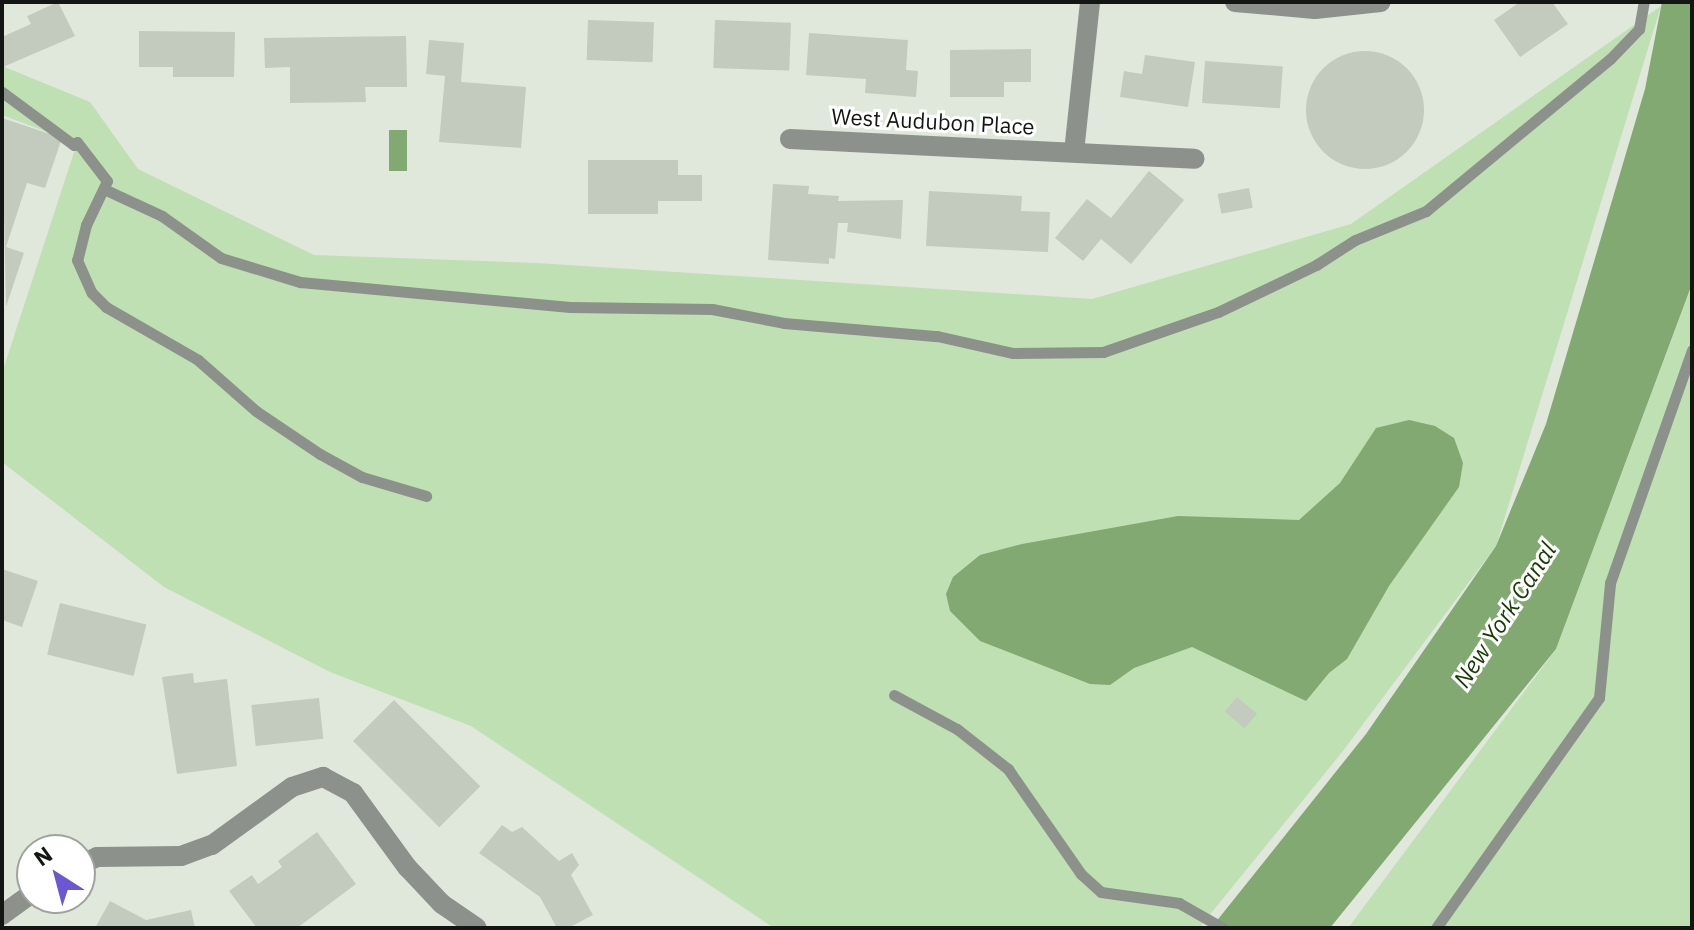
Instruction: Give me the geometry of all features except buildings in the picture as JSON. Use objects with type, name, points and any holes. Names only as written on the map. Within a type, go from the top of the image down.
[{"type":"street","points":[[1074,152],[1090,2]]},
{"type":"street","points":[[1235,2],[1315,9],[1381,2]]},
{"type":"street","name":"West Audubon Place","points":[[790,139],[1195,159]]},
{"type":"street","points":[[96,857],[139,853],[181,856],[212,845],[292,787],[323,777],[353,793],[407,867],[442,904],[477,928]]},
{"type":"lane","points":[[106,190],[162,216],[221,258],[300,282],[570,307],[712,309],[784,323],[937,336],[1013,353],[1103,352],[1218,312],[1316,265],[1355,240],[1426,211],[1610,59],[1639,29],[1644,2]]},
{"type":"lane","points":[[2,92],[74,145],[77,142],[107,181],[106,190],[86,225],[77,260],[92,293],[106,307],[198,360],[265,418],[320,454],[362,477],[426,496]]},
{"type":"lane","points":[[1436,928],[1599,698],[1610,583],[1687,386],[1692,350]]},
{"type":"lane","points":[[894,695],[957,729],[1008,769],[1081,874],[1101,892],[1179,903],[1208,916],[1223,928]]},
{"type":"shaded area","points":[[1661,6],[1496,546],[1343,751],[1199,928],[774,928],[471,726],[330,672],[164,587],[2,462],[2,373],[77,143],[2,115],[2,66],[90,102],[138,169],[314,255],[537,263],[1092,299],[1351,224]]},
{"type":"shaded area","points":[[1692,285],[1692,928],[1348,928],[1556,649]]},
{"type":"water","name":"New York Canal","points":[[1662,2],[1692,2],[1692,284],[1556,649],[1330,928],[1211,928],[1366,734],[1496,546],[1546,424],[1645,89]]},
{"type":"water","points":[[389,130],[407,130],[407,171],[389,171]]},
{"type":"water","points":[[1409,420],[1435,426],[1454,438],[1463,463],[1459,487],[1389,586],[1347,659],[1329,673],[1306,701],[1192,647],[1134,668],[1110,685],[1090,684],[980,641],[950,611],[946,594],[953,577],[980,555],[1022,544],[1178,516],[1299,520],[1340,483],[1376,428]]}]
